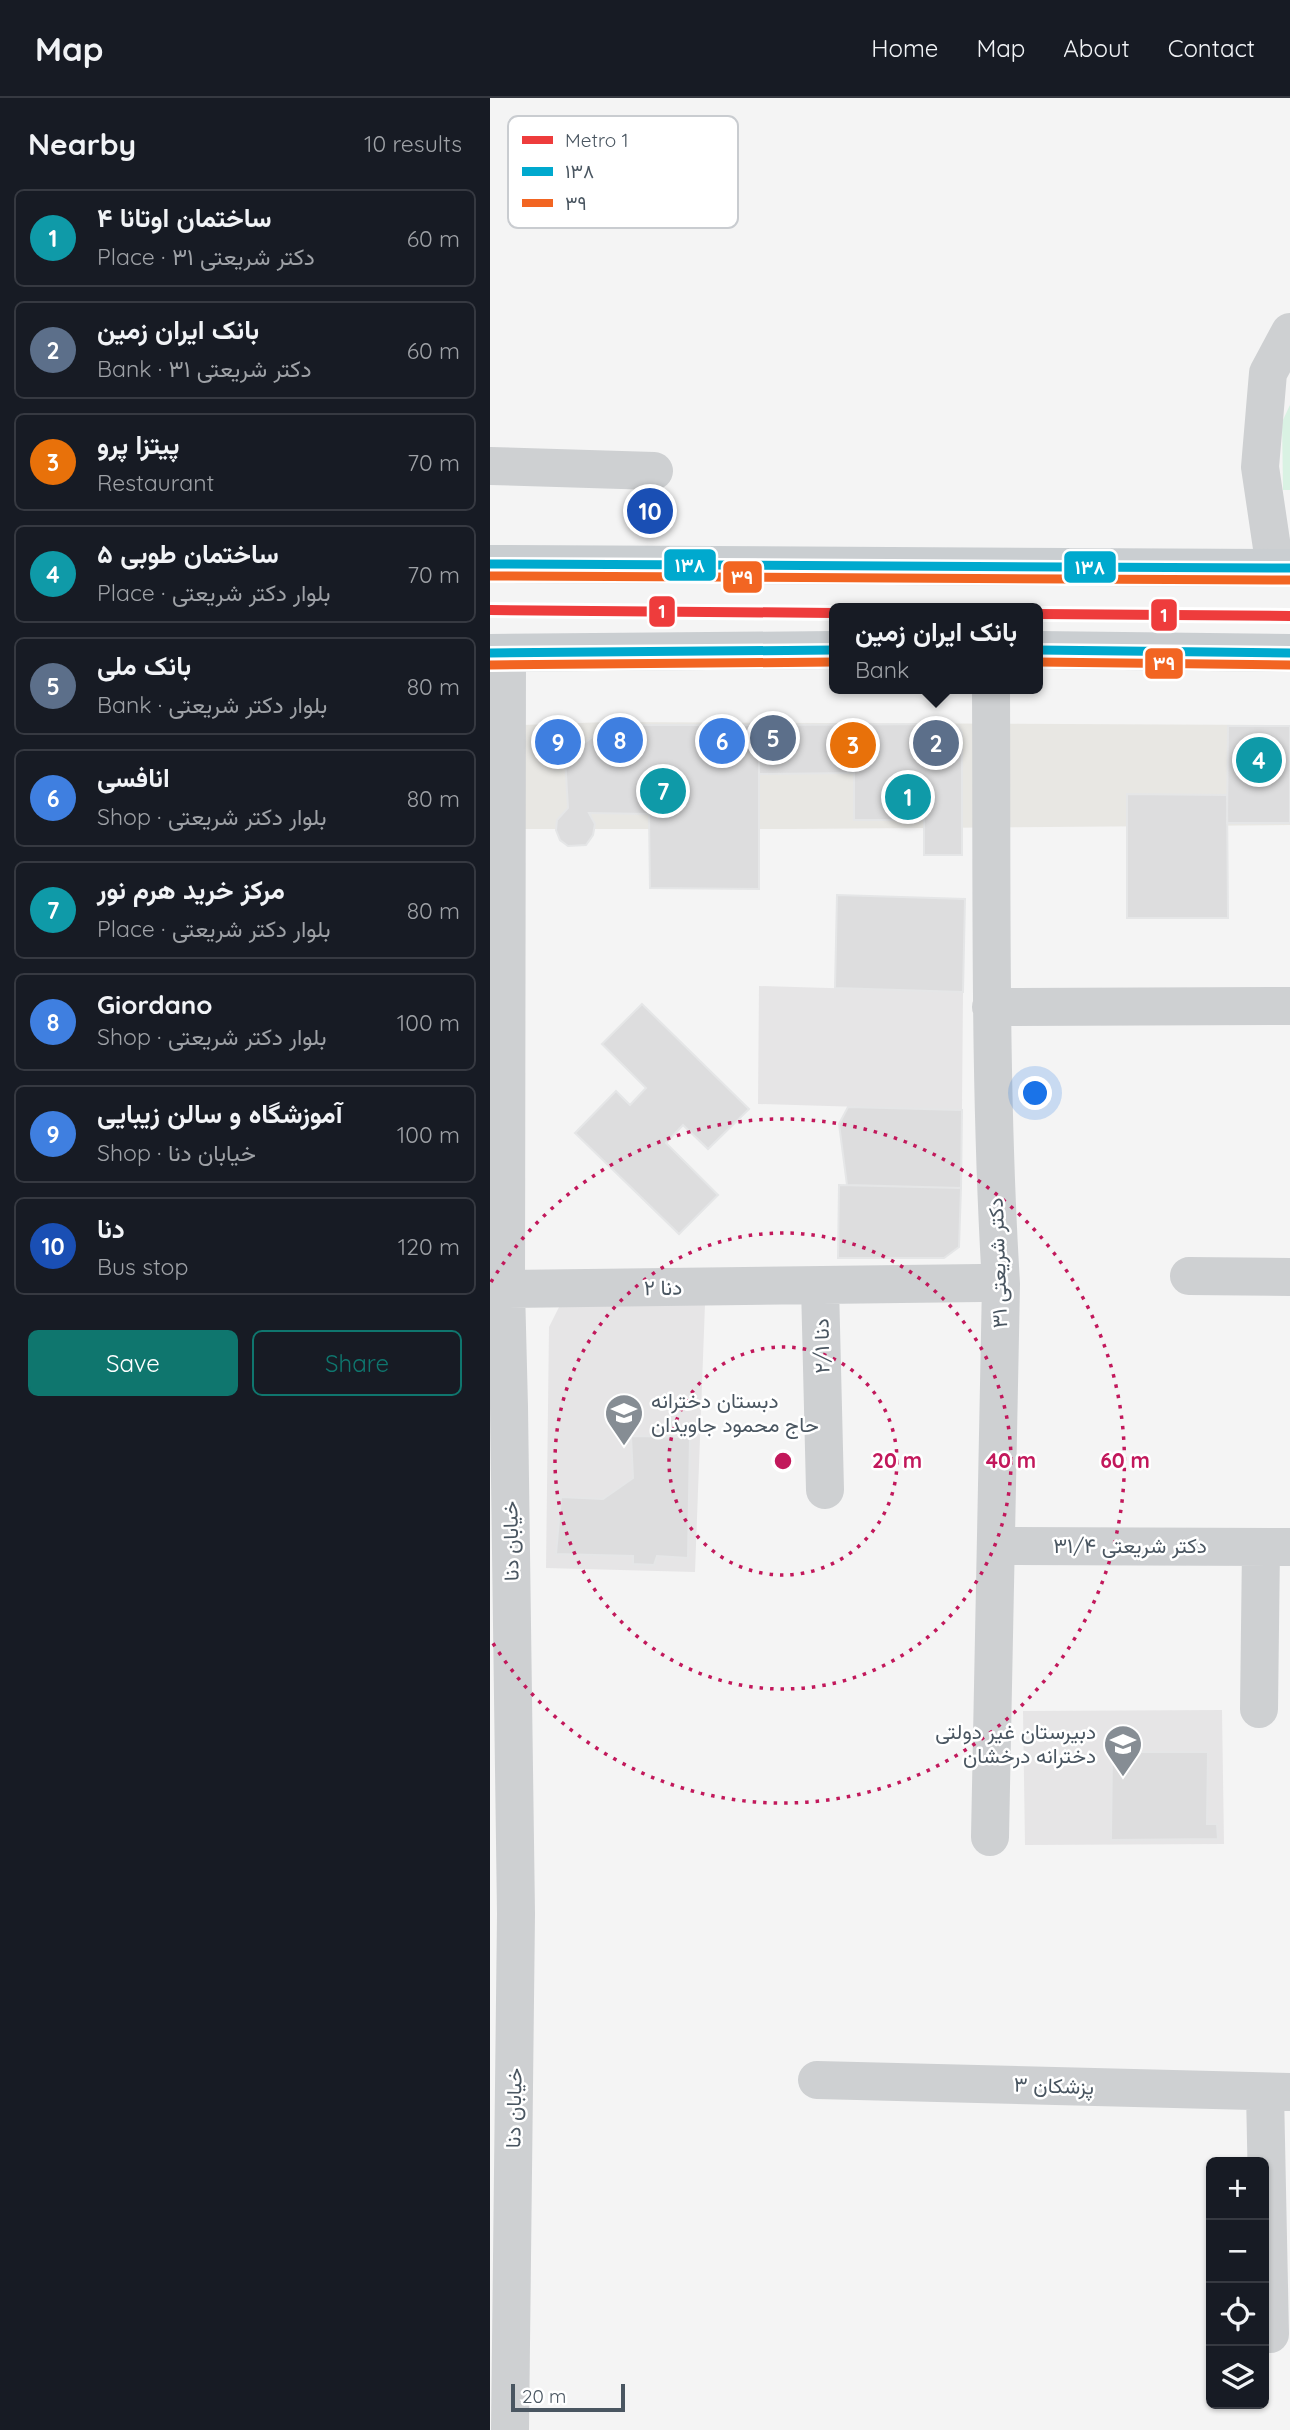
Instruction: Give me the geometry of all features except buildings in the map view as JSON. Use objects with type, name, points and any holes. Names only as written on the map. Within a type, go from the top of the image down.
[{"type":"main road","points":[[490,564],[1282,568]]},
{"type":"main road","points":[[499,653],[829,650]]},
{"type":"main road","points":[[1043,650],[1290,653]]},
{"type":"street","points":[[1282,568],[1260,467],[1268,373],[1290,332]]},
{"type":"street","points":[[490,466],[654,471]]},
{"type":"street","name":"خیابان دنا","points":[[499,653],[509,1407],[502,1823],[502,2159],[510,2430]]},
{"type":"street","name":"۳۱ دکتر شریعتی","points":[[990,1837],[1002,1284],[996,1192],[991,1007],[991,694]]},
{"type":"street","points":[[991,1007],[1290,1006]]},
{"type":"street","points":[[1189,1276],[1290,1277]]},
{"type":"street","name":"۲ دنا","points":[[506,1289],[981,1283]]},
{"type":"street","name":"۲/۱ دنا","points":[[820,1286],[825,1490]]},
{"type":"street","name":"۳۱/۴ دکتر شریعتی","points":[[998,1546],[1276,1547]]},
{"type":"street","points":[[1259,1709],[1276,1547]]},
{"type":"street","name":"۳ پزشکان","points":[[817,2080],[1278,2092]]},
{"type":"street","points":[[1270,2334],[1278,2092]]},
{"type":"shaded area","points":[[608,722],[1290,725],[1290,825],[490,829],[490,726]]},
{"type":"shaded area","points":[[759,986],[963,992],[962,1110],[758,1104]]},
{"type":"shaded area","name":"دبستان دخترانه حاج محمود جاویدان","points":[[705,1304],[695,1572],[546,1568],[549,1327],[560,1305]]},
{"type":"shaded area","name":"دبیرستان غیر دولتی دخترانه درخشان","points":[[1222,1710],[1224,1844],[1025,1845],[1023,1711]]},
{"type":"green space","points":[[1290,405],[1290,490],[1283,490],[1282,422]]},
{"type":"metro line","name":"1","points":[[490,610],[829,613]]},
{"type":"metro line","name":"1","points":[[1043,614],[1290,616]]},
{"type":"transit line","name":"۱۳۸","points":[[490,564],[1290,568]]},
{"type":"transit line","name":"۳۹","points":[[490,576],[1290,580]]},
{"type":"transit line","name":"۱۳۸","points":[[490,653],[829,650]]},
{"type":"transit line","name":"۱۳۸","points":[[1043,650],[1290,653]]},
{"type":"transit line","name":"۳۹","points":[[490,665],[829,662]]},
{"type":"transit line","name":"۳۹","points":[[1043,662],[1290,665]]},
{"type":"place","name":"دنا","points":[[650,511]]},
{"type":"place","name":"بانک ملی","points":[[773,738]]},
{"type":"place","name":"Giordano","points":[[620,740]]},
{"type":"place","name":"انافسی","points":[[722,741]]},
{"type":"place","name":"آموزشگاه و سالن زیبایی","points":[[558,742]]},
{"type":"place","name":"بانک ایران زمین","points":[[936,743]]},
{"type":"place","name":"پیتزا پرو","points":[[853,745]]},
{"type":"place","name":"ساختمان طوبی ۵","points":[[1259,760]]},
{"type":"place","name":"مرکز خرید هرم نور","points":[[663,791]]},
{"type":"place","name":"ساختمان اوتانا ۴","points":[[908,797]]},
{"type":"place","name":"دبستان دخترانه حاج محمود جاویدان","points":[[624,1447]]},
{"type":"place","name":"دبیرستان غیر دولتی دخترانه درخشان","points":[[1123,1778]]}]
